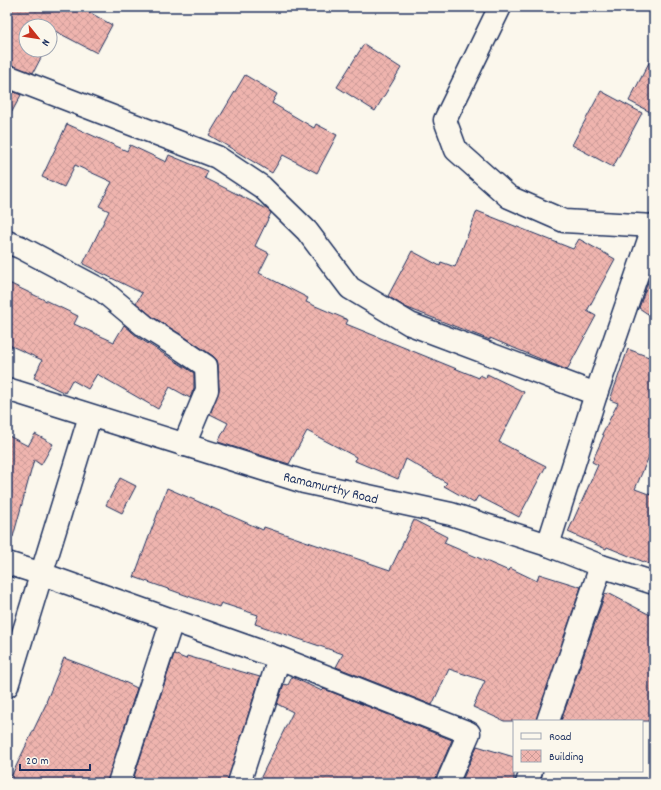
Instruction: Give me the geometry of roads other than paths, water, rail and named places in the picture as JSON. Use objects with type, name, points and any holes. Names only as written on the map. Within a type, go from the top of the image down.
[{"type":"street","points":[[500,7],[445,120],[456,150],[508,198],[564,221],[654,226],[596,394],[548,545]]},
{"type":"street","points":[[7,76],[217,156],[262,188],[307,231],[350,288],[410,324],[596,394]]},
{"type":"street","points":[[7,242],[20,247],[103,291],[146,328],[178,346],[206,366],[207,390],[184,445]]},
{"type":"street","name":"Ramamurthy Road","points":[[7,389],[304,482],[451,514],[548,545],[600,566],[654,583]]},
{"type":"street","points":[[7,686],[90,416]]},
{"type":"street","points":[[7,563],[279,658],[470,733],[447,783]]},
{"type":"street","points":[[548,720],[600,566]]},
{"type":"street","points":[[119,783],[172,621]]},
{"type":"street","points":[[239,783],[279,658]]},
{"type":"street","points":[[527,783],[531,772]]}]
